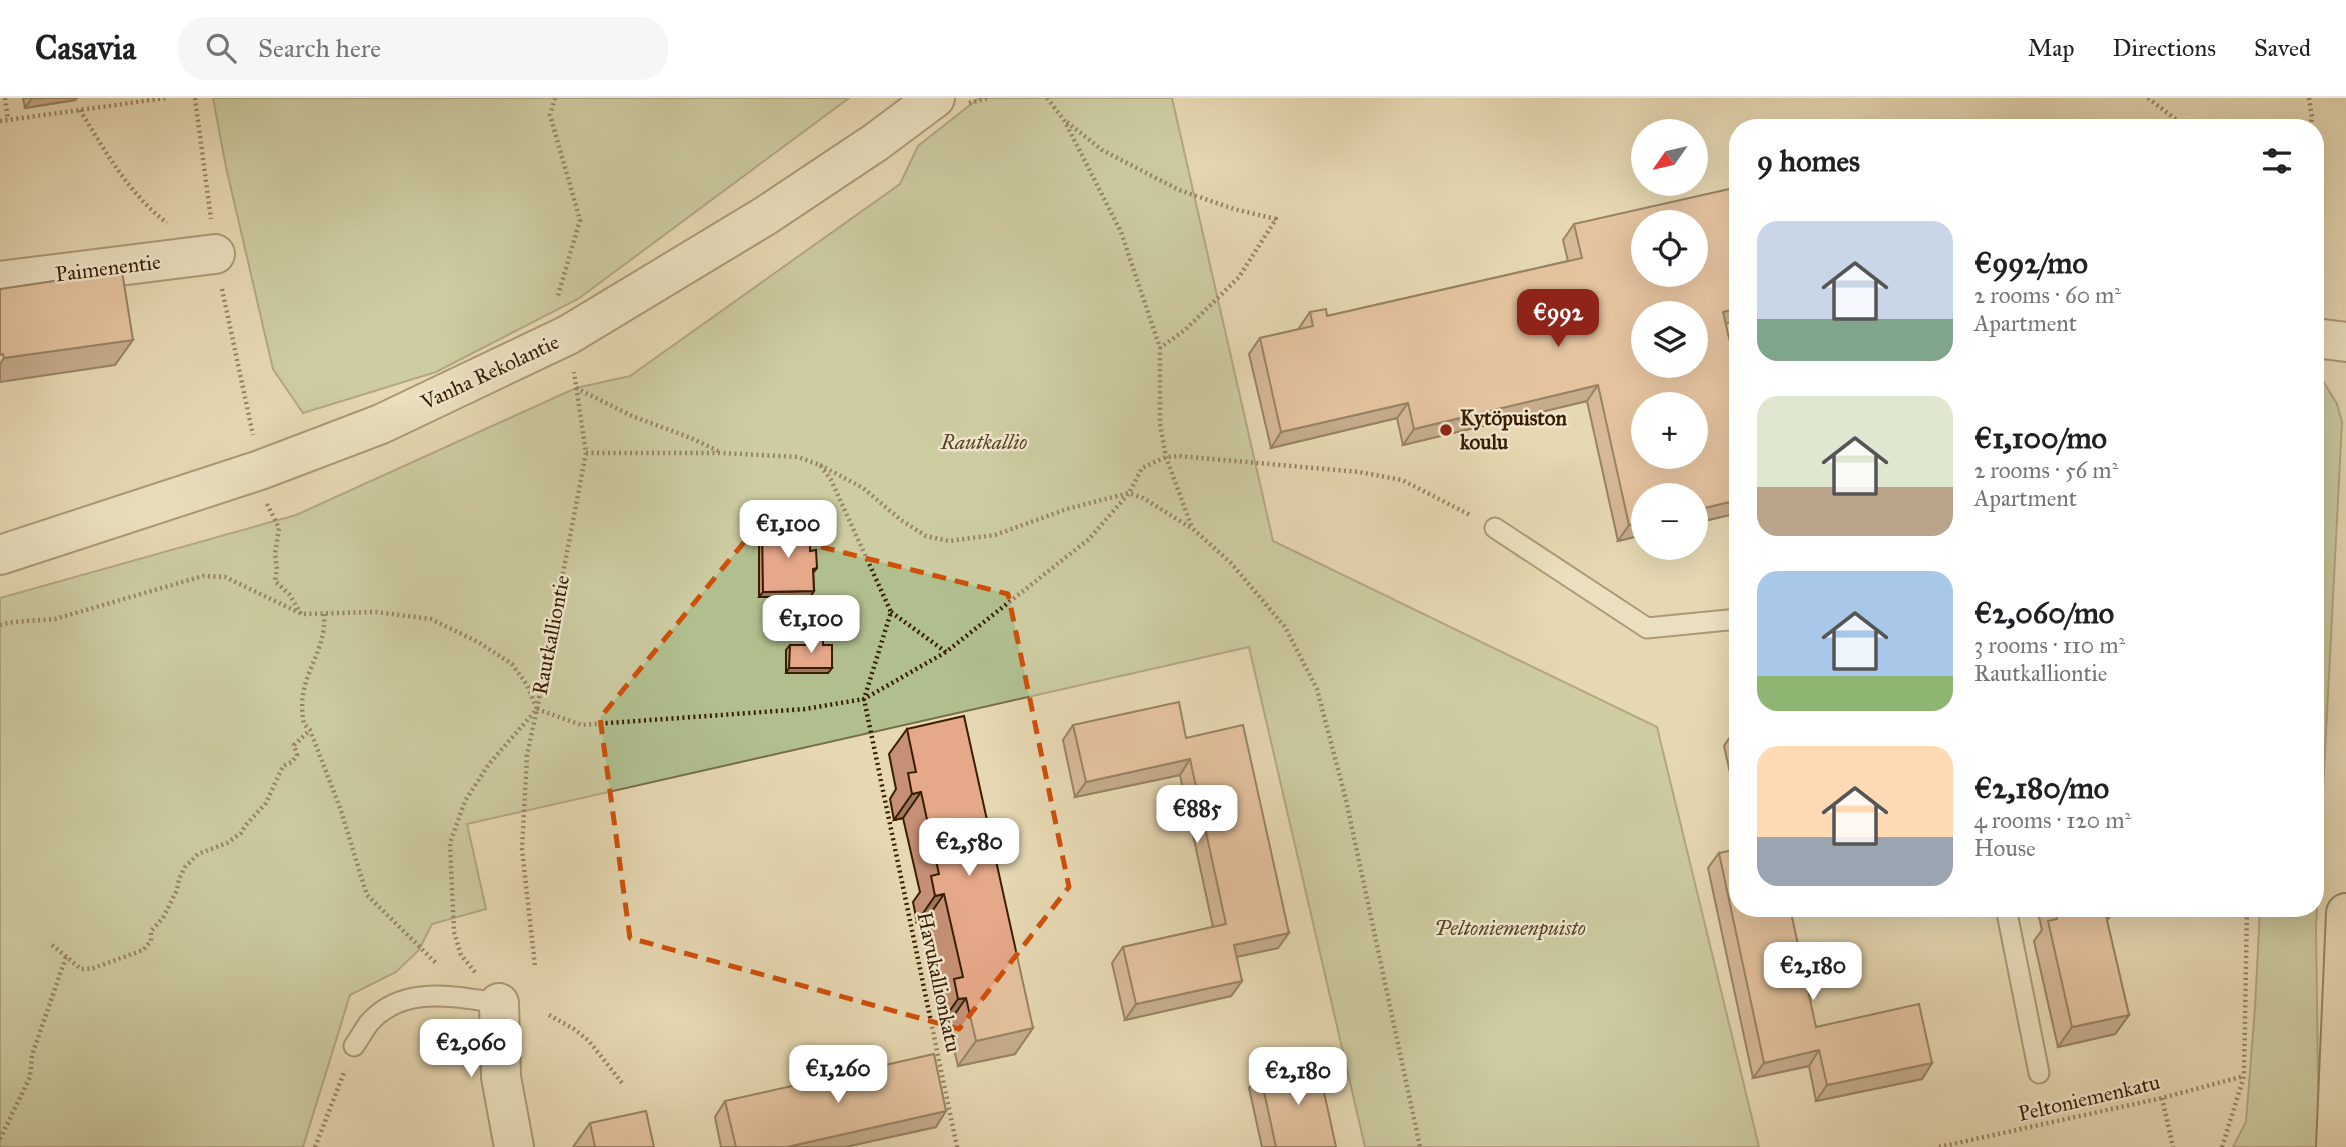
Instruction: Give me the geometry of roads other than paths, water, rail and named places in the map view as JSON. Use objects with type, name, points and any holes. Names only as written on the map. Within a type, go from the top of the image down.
[{"type":"main road","points":[[2336,1147],[2346,913]]},
{"type":"street","name":"Vanha Rekolantie","points":[[0,555],[260,470],[381,424],[568,335],[765,216],[876,142],[935,98]]},
{"type":"street","name":"Paimenentie","points":[[0,281],[215,254]]},
{"type":"street","points":[[2324,339],[2346,342]]},
{"type":"street","points":[[499,1003],[500,1077],[514,1147]]},
{"type":"lane","points":[[1495,528],[1647,628],[1729,620]]},
{"type":"lane","points":[[2008,917],[2039,1073]]},
{"type":"lane","points":[[354,1046],[370,1021],[396,1003],[430,994],[499,1003]]},
{"type":"place","name":"Kytöpuiston koulu","points":[[1446,430]]},
{"type":"park label","name":"Rautkallio","points":[[984,442]]},
{"type":"park label","name":"Peltoniemenpuisto","points":[[1510,928]]}]
